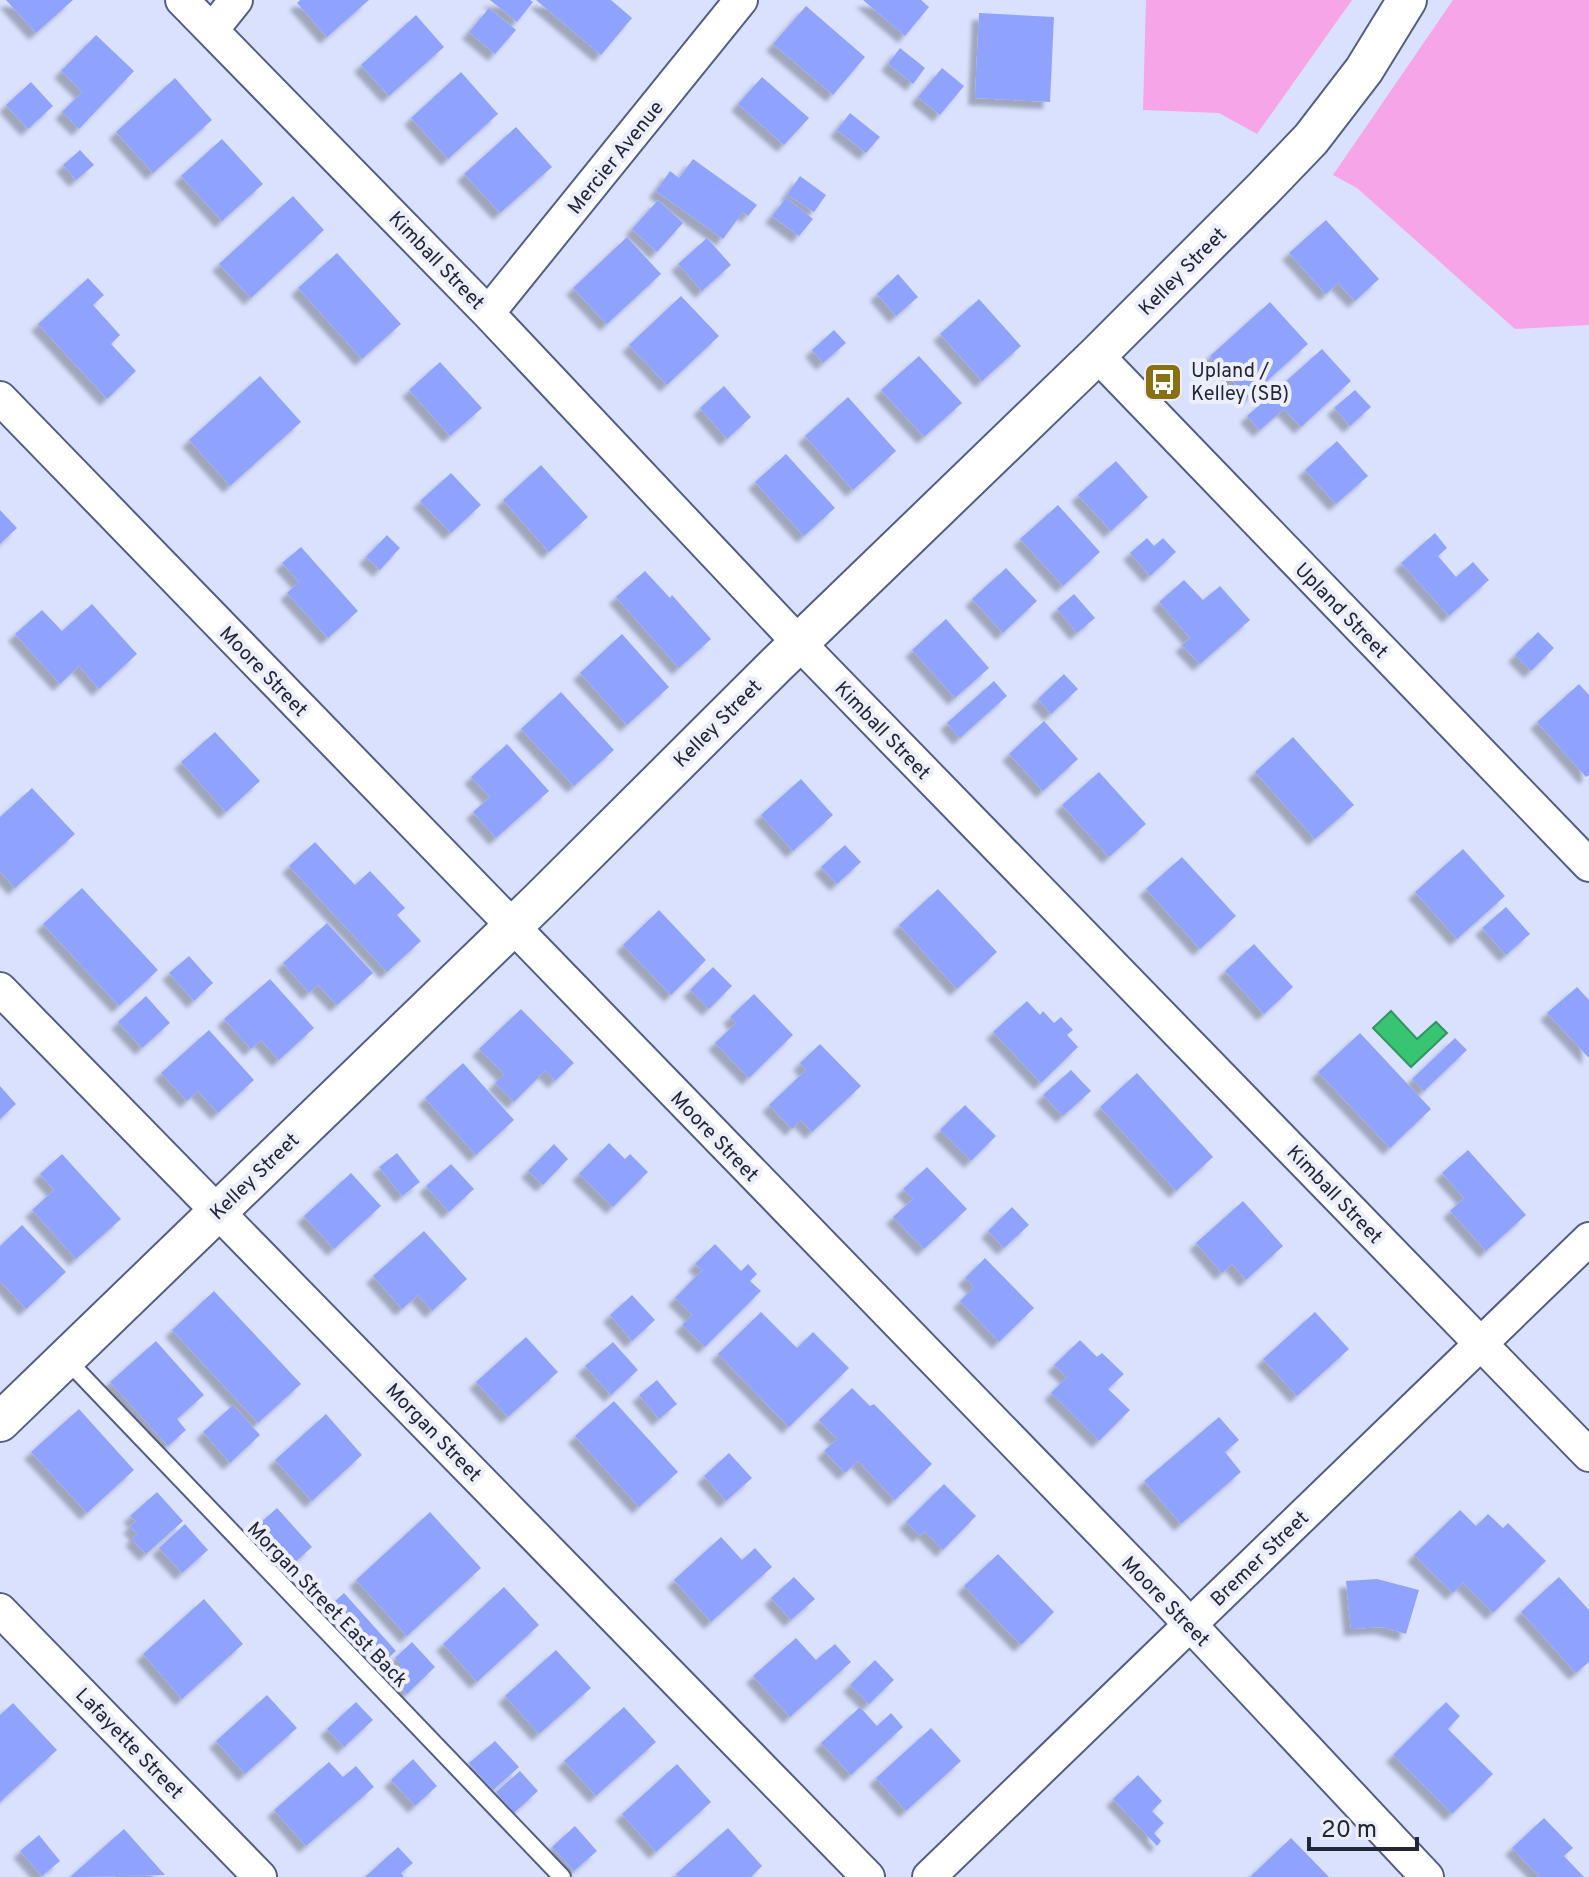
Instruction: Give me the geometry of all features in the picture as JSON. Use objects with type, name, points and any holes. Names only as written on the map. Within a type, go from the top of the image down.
[{"type":"street","name":"Kimball Street","points":[[182,0],[488,313],[799,643],[1589,1455]]},
{"type":"street","points":[[212,30],[236,0]]},
{"type":"street","name":"Mercier Avenue","points":[[488,313],[741,0]]},
{"type":"street","name":"Kelley Street","points":[[0,1422],[1097,355],[1311,139],[1364,70],[1407,0]]},
{"type":"street","name":"Upland Street","points":[[1097,355],[1589,865]]},
{"type":"street","name":"Moore Street","points":[[0,398],[1190,1624],[1427,1877]]},
{"type":"street","name":"Morgan Street","points":[[0,989],[868,1877]]},
{"type":"street","name":"Bremer Street","points":[[929,1877],[1589,1239]]},
{"type":"street","name":"Lafayette Street","points":[[0,1610],[260,1877]]},
{"type":"lane","name":"Morgan Street East Back","points":[[66,1359],[562,1877]]},
{"type":"shaded area","points":[[1146,0],[1352,0],[1257,134],[1219,113],[1143,110]]},
{"type":"shaded area","points":[[1453,0],[1589,0],[1589,325],[1515,329],[1357,188],[1333,175]]},
{"type":"shaded area","points":[[1391,1011],[1417,1039],[1436,1022],[1447,1033],[1411,1067],[1373,1028]]},
{"type":"building","points":[[6,0],[73,0],[36,33]]},
{"type":"building","points":[[300,0],[369,0],[327,37],[297,3]]},
{"type":"building","points":[[490,0],[530,0],[533,2],[517,22]]},
{"type":"building","points":[[536,0],[611,0],[632,18],[601,55]]},
{"type":"building","points":[[863,0],[921,0],[929,7],[905,36]]},
{"type":"building","points":[[806,6],[865,57],[833,95],[773,44]]},
{"type":"building","points":[[489,8],[516,30],[495,54],[469,32]]},
{"type":"building","points":[[979,13],[1054,17],[1050,102],[975,98]]},
{"type":"building","points":[[416,15],[444,47],[389,96],[361,65]]},
{"type":"building","points":[[96,35],[134,71],[79,129],[62,112],[82,92],[61,71]]},
{"type":"building","points":[[900,48],[925,68],[913,84],[888,64]]},
{"type":"building","points":[[942,68],[964,86],[940,115],[918,97]]},
{"type":"building","points":[[461,72],[498,114],[448,159],[411,118]]},
{"type":"building","points":[[762,77],[809,118],[784,145],[738,104]]},
{"type":"building","points":[[175,78],[212,120],[153,173],[116,132]]},
{"type":"building","points":[[31,82],[53,106],[28,129],[6,105]]},
{"type":"building","points":[[850,113],[880,137],[866,153],[837,130]]},
{"type":"building","points":[[516,127],[552,167],[500,213],[464,174]]},
{"type":"building","points":[[222,139],[263,184],[222,221],[181,176]]},
{"type":"building","points":[[80,150],[94,165],[76,180],[63,165]]},
{"type":"building","points":[[693,159],[757,205],[748,216],[743,212],[723,239],[656,191],[670,171],[679,178]]},
{"type":"building","points":[[800,176],[826,195],[814,212],[787,195]]},
{"type":"building","points":[[293,196],[324,230],[251,298],[219,264]]},
{"type":"building","points":[[786,198],[813,219],[799,236],[772,216]]},
{"type":"building","points":[[658,200],[683,223],[657,252],[632,229]]},
{"type":"building","points":[[1326,220],[1379,279],[1355,301],[1338,283],[1326,294],[1289,253]]},
{"type":"building","points":[[627,237],[661,274],[607,324],[573,288]]},
{"type":"building","points":[[707,238],[731,265],[702,291],[678,264]]},
{"type":"building","points":[[337,253],[401,324],[362,359],[298,288]]},
{"type":"building","points":[[898,274],[918,297],[896,316],[877,294]]},
{"type":"building","points":[[88,278],[104,295],[93,305],[120,335],[111,344],[136,371],[107,399],[38,324]]},
{"type":"building","points":[[681,296],[719,336],[667,385],[629,345]]},
{"type":"building","points":[[979,299],[1021,346],[982,381],[940,334]]},
{"type":"building","points":[[1270,302],[1308,344],[1248,398],[1210,356]]},
{"type":"building","points":[[834,330],[846,343],[823,363],[812,350]]},
{"type":"building","points":[[1322,349],[1351,381],[1301,427],[1284,409],[1260,430],[1247,416]]},
{"type":"building","points":[[919,356],[962,403],[924,437],[881,390]]},
{"type":"building","points":[[440,362],[482,408],[450,436],[409,390]]},
{"type":"building","points":[[260,376],[301,422],[230,486],[189,440]]},
{"type":"building","points":[[724,386],[751,417],[727,439],[700,408]]},
{"type":"building","points":[[1355,390],[1371,407],[1350,426],[1334,408]]},
{"type":"building","points":[[848,397],[896,451],[853,490],[805,436]]},
{"type":"building","points":[[1337,441],[1368,476],[1336,504],[1305,470]]},
{"type":"building","points":[[786,454],[835,508],[804,536],[755,482]]},
{"type":"building","points":[[1116,461],[1148,497],[1111,531],[1078,495]]},
{"type":"building","points":[[541,465],[588,517],[549,552],[503,500]]},
{"type":"building","points":[[451,473],[481,505],[451,533],[420,501]]},
{"type":"building","points":[[1058,505],[1100,552],[1063,586],[1020,539]]},
{"type":"building","points":[[0,510],[17,528],[0,544]]},
{"type":"building","points":[[1435,533],[1447,548],[1438,556],[1456,577],[1473,562],[1489,580],[1449,616],[1401,563]]},
{"type":"building","points":[[387,535],[400,548],[380,570],[366,557]]},
{"type":"building","points":[[1147,538],[1154,546],[1163,538],[1176,552],[1150,576],[1130,553]]},
{"type":"building","points":[[301,547],[358,611],[328,638],[287,593],[299,582],[282,563]]},
{"type":"building","points":[[1006,568],[1037,601],[1003,633],[972,599]]},
{"type":"building","points":[[645,571],[670,598],[672,595],[711,639],[679,668],[616,597]]},
{"type":"building","points":[[1184,580],[1203,600],[1220,586],[1250,620],[1200,664],[1182,645],[1190,638],[1159,602]]},
{"type":"building","points":[[1074,594],[1095,618],[1077,633],[1057,609]]},
{"type":"building","points":[[92,604],[137,654],[99,689],[79,666],[60,684],[15,634],[42,610],[62,631]]},
{"type":"building","points":[[946,619],[989,668],[955,698],[912,650]]},
{"type":"building","points":[[1538,632],[1554,648],[1531,671],[1515,655]]},
{"type":"building","points":[[622,634],[669,687],[627,725],[580,673]]},
{"type":"building","points":[[1064,674],[1078,689],[1051,714],[1038,699]]},
{"type":"building","points":[[994,681],[1007,696],[960,738],[947,723]]},
{"type":"building","points":[[1579,684],[1589,695],[1589,775],[1586,777],[1537,722]]},
{"type":"building","points":[[561,692],[614,750],[574,786],[521,729]]},
{"type":"building","points":[[1044,721],[1078,759],[1043,791],[1009,754]]},
{"type":"building","points":[[215,732],[260,781],[226,812],[181,762]]},
{"type":"building","points":[[1293,737],[1354,805],[1315,839],[1255,772]]},
{"type":"building","points":[[507,744],[549,791],[496,838],[473,812],[490,797],[471,777]]},
{"type":"building","points":[[1099,772],[1146,824],[1109,857],[1062,805]]},
{"type":"building","points":[[801,779],[833,815],[793,851],[761,815]]},
{"type":"building","points":[[32,788],[75,834],[15,888],[0,871],[0,817]]},
{"type":"building","points":[[315,842],[355,885],[370,871],[405,908],[397,915],[421,941],[387,972],[289,866]]},
{"type":"building","points":[[845,845],[861,862],[837,884],[821,867]]},
{"type":"building","points":[[1463,849],[1505,896],[1457,939],[1415,892]]},
{"type":"building","points":[[1182,857],[1236,916],[1200,949],[1146,889]]},
{"type":"building","points":[[82,888],[158,970],[119,1006],[43,924]]},
{"type":"building","points":[[938,889],[997,952],[957,989],[899,925]]},
{"type":"building","points":[[1506,907],[1530,934],[1506,955],[1482,928]]},
{"type":"building","points":[[659,910],[706,960],[671,995],[623,945]]},
{"type":"building","points":[[327,923],[373,973],[337,1005],[318,985],[309,993],[283,963]]},
{"type":"building","points":[[1254,944],[1293,987],[1264,1014],[1225,971]]},
{"type":"building","points":[[189,956],[213,983],[194,1001],[169,973]]},
{"type":"building","points":[[713,967],[732,986],[709,1009],[690,990]]},
{"type":"building","points":[[270,979],[314,1028],[279,1060],[261,1040],[251,1049],[224,1019]]},
{"type":"building","points":[[1577,987],[1589,1000],[1589,1058],[1547,1013]]},
{"type":"building","points":[[754,994],[793,1035],[749,1078],[715,1043],[736,1023],[730,1017]]},
{"type":"building","points":[[146,996],[170,1023],[142,1048],[118,1022]]},
{"type":"building","points":[[1027,1001],[1040,1015],[1043,1011],[1054,1023],[1061,1017],[1073,1030],[1067,1035],[1078,1047],[1041,1083],[993,1032]]},
{"type":"building","points":[[521,1009],[574,1063],[555,1081],[545,1071],[514,1102],[495,1083],[504,1074],[479,1049]]},
{"type":"building","points":[[209,1030],[254,1080],[218,1113],[198,1091],[187,1101],[161,1073]]},
{"type":"building","points":[[1360,1033],[1431,1109],[1390,1148],[1318,1072]]},
{"type":"building","points":[[1455,1038],[1467,1050],[1424,1091],[1412,1079]]},
{"type":"building","points":[[820,1044],[861,1086],[812,1132],[801,1120],[792,1129],[769,1105],[806,1070],[800,1063]]},
{"type":"building","points":[[463,1063],[514,1120],[476,1155],[425,1098]]},
{"type":"building","points":[[1071,1070],[1091,1091],[1063,1116],[1043,1095]]},
{"type":"building","points":[[1137,1073],[1213,1157],[1176,1191],[1100,1107]]},
{"type":"building","points":[[0,1086],[16,1104],[0,1119]]},
{"type":"building","points":[[965,1105],[996,1136],[971,1161],[940,1130]]},
{"type":"building","points":[[609,1143],[625,1159],[630,1154],[648,1172],[613,1207],[579,1174]]},
{"type":"building","points":[[554,1144],[568,1159],[543,1185],[528,1171]]},
{"type":"building","points":[[1468,1150],[1526,1215],[1486,1251],[1450,1211],[1464,1198],[1442,1173]]},
{"type":"building","points":[[397,1153],[420,1182],[402,1196],[379,1167]]},
{"type":"building","points":[[62,1154],[121,1219],[76,1259],[32,1210],[54,1190],[40,1174]]},
{"type":"building","points":[[451,1164],[474,1189],[449,1212],[426,1186]]},
{"type":"building","points":[[927,1167],[967,1209],[924,1249],[893,1217],[913,1199],[903,1189]]},
{"type":"building","points":[[351,1173],[381,1206],[334,1249],[304,1216]]},
{"type":"building","points":[[1243,1201],[1283,1246],[1246,1280],[1232,1264],[1222,1273],[1196,1243]]},
{"type":"building","points":[[1012,1207],[1029,1225],[1004,1248],[988,1231]]},
{"type":"building","points":[[22,1225],[66,1272],[26,1309],[0,1281],[0,1246]]},
{"type":"building","points":[[424,1231],[467,1279],[432,1311],[418,1295],[402,1309],[373,1276]]},
{"type":"building","points":[[715,1244],[741,1271],[748,1264],[757,1274],[750,1281],[761,1291],[705,1347],[682,1325],[692,1315],[675,1298],[702,1270],[695,1264]]},
{"type":"building","points":[[985,1258],[1034,1308],[999,1342],[960,1301],[974,1287],[965,1278]]},
{"type":"building","points":[[214,1291],[301,1384],[258,1423],[172,1330]]},
{"type":"building","points":[[632,1295],[655,1320],[632,1341],[610,1315]]},
{"type":"building","points":[[761,1312],[797,1348],[813,1332],[849,1368],[789,1427],[718,1354]]},
{"type":"building","points":[[1315,1312],[1349,1349],[1297,1396],[1263,1359]]},
{"type":"building","points":[[526,1337],[558,1372],[508,1417],[476,1382]]},
{"type":"building","points":[[1080,1340],[1097,1357],[1102,1353],[1124,1374],[1108,1389],[1130,1410],[1099,1441],[1051,1393],[1067,1377],[1054,1365]]},
{"type":"building","points":[[156,1341],[204,1395],[177,1419],[186,1430],[168,1446],[110,1382]]},
{"type":"building","points":[[613,1342],[638,1370],[611,1395],[585,1366]]},
{"type":"building","points":[[657,1380],[677,1404],[659,1419],[639,1395]]},
{"type":"building","points":[[852,1388],[870,1406],[874,1404],[932,1464],[895,1500],[858,1461],[845,1473],[824,1451],[837,1439],[819,1420]]},
{"type":"building","points":[[614,1401],[678,1472],[639,1507],[575,1436]]},
{"type":"building","points":[[233,1405],[260,1435],[230,1463],[203,1432]]},
{"type":"building","points":[[79,1409],[134,1470],[87,1513],[31,1452]]},
{"type":"building","points":[[326,1414],[362,1455],[312,1501],[275,1460]]},
{"type":"building","points":[[1219,1417],[1239,1440],[1225,1452],[1241,1472],[1181,1524],[1144,1481]]},
{"type":"building","points":[[729,1453],[752,1478],[726,1501],[704,1476]]},
{"type":"building","points":[[944,1484],[976,1516],[943,1550],[924,1531],[920,1536],[906,1522]]},
{"type":"building","points":[[157,1492],[183,1521],[146,1554],[132,1539],[137,1534],[130,1526],[136,1521],[130,1516]]},
{"type":"building","points":[[277,1508],[312,1547],[284,1572],[249,1533]]},
{"type":"building","points":[[1460,1510],[1476,1526],[1488,1514],[1503,1528],[1508,1523],[1546,1561],[1493,1613],[1463,1583],[1453,1593],[1414,1555]]},
{"type":"building","points":[[430,1512],[481,1568],[407,1636],[356,1580]]},
{"type":"building","points":[[185,1524],[208,1550],[182,1573],[159,1548]]},
{"type":"building","points":[[721,1537],[742,1560],[755,1548],[772,1567],[711,1622],[674,1580]]},
{"type":"building","points":[[998,1554],[1054,1612],[1021,1645],[964,1586]]},
{"type":"building","points":[[794,1577],[815,1599],[791,1620],[771,1598]]},
{"type":"building","points":[[1559,1577],[1589,1610],[1589,1662],[1576,1673],[1521,1612]]},
{"type":"building","points":[[1377,1579],[1419,1590],[1406,1634],[1382,1627],[1351,1629],[1346,1581]]},
{"type":"building","points":[[504,1587],[539,1625],[477,1682],[443,1644]]},
{"type":"building","points":[[344,1593],[396,1651],[376,1669],[324,1611]]},
{"type":"building","points":[[204,1599],[243,1644],[182,1699],[143,1654]]},
{"type":"building","points":[[796,1638],[816,1660],[835,1644],[851,1662],[790,1717],[753,1676]]},
{"type":"building","points":[[412,1642],[435,1667],[407,1694],[390,1676],[402,1665],[395,1658]]},
{"type":"building","points":[[556,1650],[591,1688],[539,1734],[505,1696]]},
{"type":"building","points":[[875,1660],[894,1680],[869,1704],[850,1685]]},
{"type":"building","points":[[267,1695],[297,1728],[245,1774],[216,1741]]},
{"type":"building","points":[[356,1702],[373,1720],[344,1747],[327,1729]]},
{"type":"building","points":[[1446,1702],[1460,1716],[1448,1729],[1493,1774],[1452,1814],[1393,1755]]},
{"type":"building","points":[[13,1703],[57,1750],[0,1802],[0,1715]]},
{"type":"building","points":[[624,1707],[656,1742],[596,1796],[564,1761]]},
{"type":"building","points":[[860,1707],[877,1726],[891,1713],[903,1727],[851,1775],[821,1743]]},
{"type":"building","points":[[931,1728],[961,1761],[906,1811],[876,1778]]},
{"type":"building","points":[[495,1741],[519,1767],[493,1790],[469,1763]]},
{"type":"building","points":[[413,1759],[437,1786],[415,1806],[391,1780]]},
{"type":"building","points":[[329,1762],[343,1777],[356,1766],[374,1787],[306,1846],[274,1810]]},
{"type":"building","points":[[677,1764],[711,1802],[656,1852],[622,1814]]},
{"type":"building","points":[[520,1771],[538,1791],[514,1813],[496,1792]]},
{"type":"building","points":[[1138,1775],[1162,1801],[1152,1811],[1164,1823],[1154,1833],[1161,1841],[1157,1846],[1113,1799]]},
{"type":"building","points":[[1544,1818],[1573,1848],[1564,1856],[1584,1877],[1540,1877],[1512,1848]]},
{"type":"building","points":[[575,1826],[597,1851],[574,1871],[552,1847]]},
{"type":"building","points":[[728,1828],[762,1866],[751,1877],[679,1877],[676,1874]]},
{"type":"building","points":[[124,1829],[165,1875],[70,1877]]},
{"type":"building","points":[[39,1835],[60,1861],[42,1876],[20,1851]]},
{"type":"building","points":[[1291,1838],[1329,1877],[1250,1877]]},
{"type":"building","points":[[398,1847],[413,1863],[401,1873],[404,1877],[365,1877]]},
{"type":"place","name":"Upland / Kelley (SB)","points":[[1163,382]]}]
